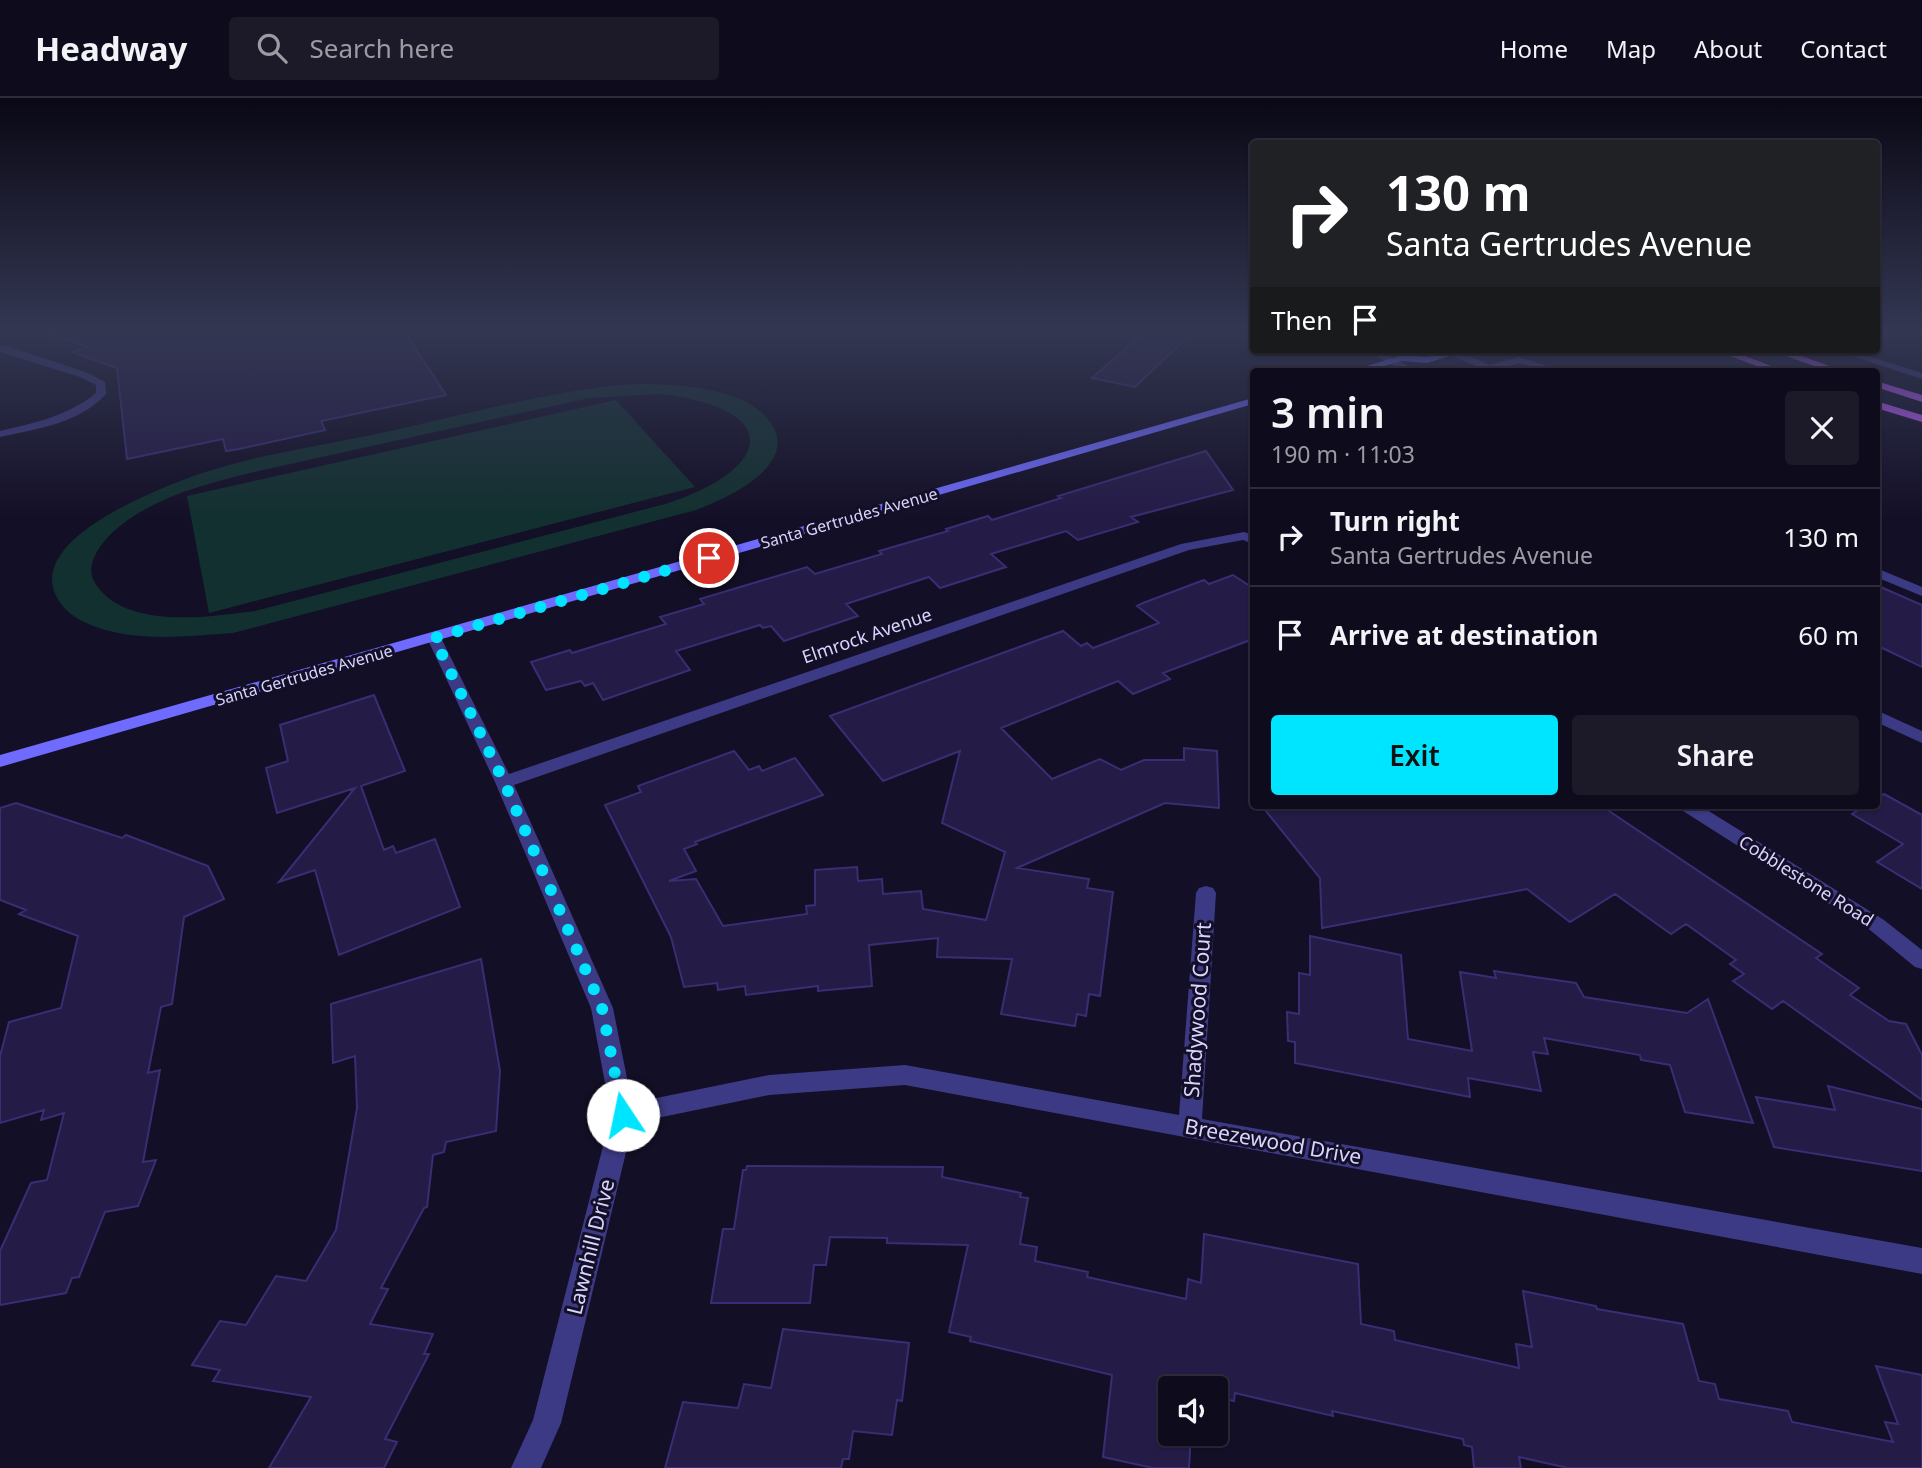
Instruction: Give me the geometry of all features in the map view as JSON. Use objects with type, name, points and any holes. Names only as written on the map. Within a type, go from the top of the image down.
[{"type":"main road","points":[[1902,392],[1922,399]]},
{"type":"main road","name":"Santa Gertrudes Avenue","points":[[0,761],[1250,403]]},
{"type":"main road","points":[[1880,405],[1922,419]]},
{"type":"street","points":[[0,434],[76,412],[101,392]]},
{"type":"street","name":"Elmrock Avenue","points":[[504,782],[1186,547],[1249,538]]},
{"type":"street","points":[[1880,574],[1922,592]]},
{"type":"street","name":"Lawnhill Drive","points":[[434,638],[504,782],[602,1008],[623,1115],[547,1423],[526,1468]]},
{"type":"street","points":[[1880,717],[1922,738]]},
{"type":"street","name":"Cobblestone Road","points":[[1692,809],[1877,925],[1922,961]]},
{"type":"street","name":"Shadywood Court","points":[[1190,1126],[1206,893]]},
{"type":"street","name":"Breezewood Drive","points":[[623,1115],[769,1085],[905,1075],[1922,1261]]},
{"type":"green space","points":[[571,392],[716,392],[742,400],[761,412],[774,428],[778,443],[774,457],[753,480],[696,510],[233,633],[162,637],[108,631],[74,616],[60,603],[54,591],[53,573],[60,555],[74,539],[93,524],[135,500],[195,475],[274,454]],"holes":[[[661,394],[701,402],[729,413],[745,426],[750,442],[744,458],[727,475],[701,490],[665,504],[255,611],[192,617],[146,614],[126,608],[108,598],[92,576],[92,563],[99,549],[127,520],[178,494],[214,482],[589,398]]]},
{"type":"green space","points":[[616,400],[695,487],[209,613],[187,496]]},
{"type":"building","points":[[120,392],[444,392],[446,395],[321,421],[325,430],[239,449],[226,451],[223,439],[127,459]]},
{"type":"building","points":[[1206,451],[1233,490],[1131,517],[1138,522],[1078,540],[1066,531],[991,554],[1006,567],[940,588],[929,577],[846,604],[858,616],[784,641],[771,626],[763,628],[760,625],[676,651],[690,670],[603,700],[593,683],[585,686],[581,681],[546,690],[531,662],[570,650],[572,653],[666,624],[660,617],[704,604],[700,599],[807,567],[815,574],[882,554],[879,551],[948,531],[946,529],[988,516],[992,520],[1061,498],[1058,496]]},
{"type":"building","points":[[1233,575],[1250,586],[1250,640],[1163,673],[1170,679],[1133,694],[1118,681],[1001,728],[1052,779],[1100,759],[1121,770],[1144,760],[1184,760],[1184,748],[1217,751],[1219,808],[1165,803],[1017,868],[1089,879],[1087,888],[1113,892],[1100,996],[1089,994],[1086,1016],[1077,1014],[1075,1026],[1001,1014],[1012,959],[937,957],[938,938],[869,945],[872,986],[818,991],[818,986],[746,995],[745,986],[718,990],[717,983],[684,987],[671,937],[605,805],[641,792],[638,786],[734,751],[749,770],[759,766],[762,771],[795,758],[823,795],[695,842],[697,844],[684,849],[696,871],[669,881],[696,879],[723,926],[807,914],[806,906],[815,905],[815,870],[857,867],[858,881],[882,879],[883,894],[921,891],[923,909],[986,920],[1005,852],[942,823],[960,751],[883,781],[830,716],[1063,631],[1081,646],[1087,643],[1093,648],[1159,623],[1137,606],[1204,580],[1209,584]]},
{"type":"building","points":[[1880,587],[1922,605],[1922,667],[1880,647]]},
{"type":"building","points":[[374,695],[405,771],[361,786],[384,850],[393,846],[396,853],[435,839],[460,907],[339,955],[315,870],[279,882],[355,788],[277,813],[266,768],[288,761],[280,725]]},
{"type":"building","points":[[1884,794],[1922,815],[1922,889],[1877,862],[1903,844],[1852,814],[1860,809],[1880,809],[1880,796]]},
{"type":"building","points":[[16,803],[122,838],[126,835],[208,866],[224,899],[184,917],[172,1004],[161,1007],[148,1073],[160,1070],[143,1162],[156,1160],[138,1206],[105,1212],[79,1277],[72,1278],[66,1293],[0,1305],[0,1251],[31,1183],[47,1180],[64,1113],[41,1120],[44,1110],[0,1123],[0,1056],[9,1022],[61,1008],[78,936],[19,914],[26,910],[0,900],[0,808]]},
{"type":"building","points":[[1264,809],[1606,809],[1822,954],[1816,958],[1859,988],[1850,995],[1889,1021],[1906,1024],[1922,1055],[1922,1100],[1783,1001],[1772,1009],[1733,981],[1744,974],[1730,964],[1736,960],[1686,924],[1671,934],[1615,894],[1570,922],[1527,889],[1322,928],[1320,878]]},
{"type":"building","points":[[1310,936],[1401,955],[1408,1039],[1472,1051],[1460,972],[1496,978],[1494,971],[1576,983],[1584,997],[1687,1013],[1708,999],[1753,1123],[1685,1112],[1670,1065],[1641,1060],[1640,1055],[1544,1038],[1548,1054],[1533,1052],[1541,1091],[1468,1078],[1470,1097],[1295,1063],[1295,1042],[1288,1041],[1287,1012],[1299,1014],[1299,973],[1310,975]]},
{"type":"building","points":[[481,959],[500,1071],[496,1131],[446,1142],[444,1152],[433,1155],[427,1207],[424,1208],[381,1288],[388,1289],[370,1324],[433,1334],[424,1354],[429,1354],[385,1439],[397,1442],[384,1468],[269,1468],[311,1397],[213,1381],[220,1370],[192,1365],[220,1321],[246,1325],[276,1276],[306,1281],[336,1230],[357,1108],[355,1056],[333,1063],[331,1004]]},
{"type":"building","points":[[1828,1086],[1922,1109],[1922,1171],[1774,1147],[1756,1097],[1835,1110]]},
{"type":"building","points":[[747,1166],[943,1167],[942,1177],[1021,1193],[1020,1197],[1028,1198],[1020,1244],[1037,1247],[1035,1261],[1088,1272],[1087,1277],[1186,1299],[1188,1279],[1201,1283],[1204,1234],[1358,1264],[1361,1324],[1394,1331],[1395,1340],[1519,1368],[1516,1344],[1532,1347],[1523,1291],[1596,1306],[1597,1309],[1683,1324],[1699,1381],[1715,1384],[1719,1399],[1788,1411],[1792,1422],[1893,1442],[1885,1422],[1898,1424],[1876,1366],[1922,1375],[1922,1468],[1568,1468],[1519,1457],[1521,1468],[1474,1468],[1472,1447],[1464,1445],[1463,1439],[1332,1411],[1333,1416],[1235,1393],[1234,1401],[1228,1400],[1228,1376],[1158,1376],[1158,1446],[1190,1446],[1189,1468],[1153,1468],[1103,1457],[1112,1375],[970,1341],[971,1337],[949,1332],[968,1245],[887,1243],[887,1238],[830,1237],[826,1265],[814,1265],[810,1303],[711,1303],[723,1229],[734,1229],[743,1170],[746,1170]]},
{"type":"building","points":[[783,1329],[909,1343],[902,1401],[897,1400],[892,1435],[853,1431],[849,1459],[843,1459],[841,1468],[665,1468],[683,1402],[738,1408],[744,1384],[771,1388]]},
{"type":"route","points":[[623,1115],[602,1008],[504,782],[434,638],[709,558]]}]
